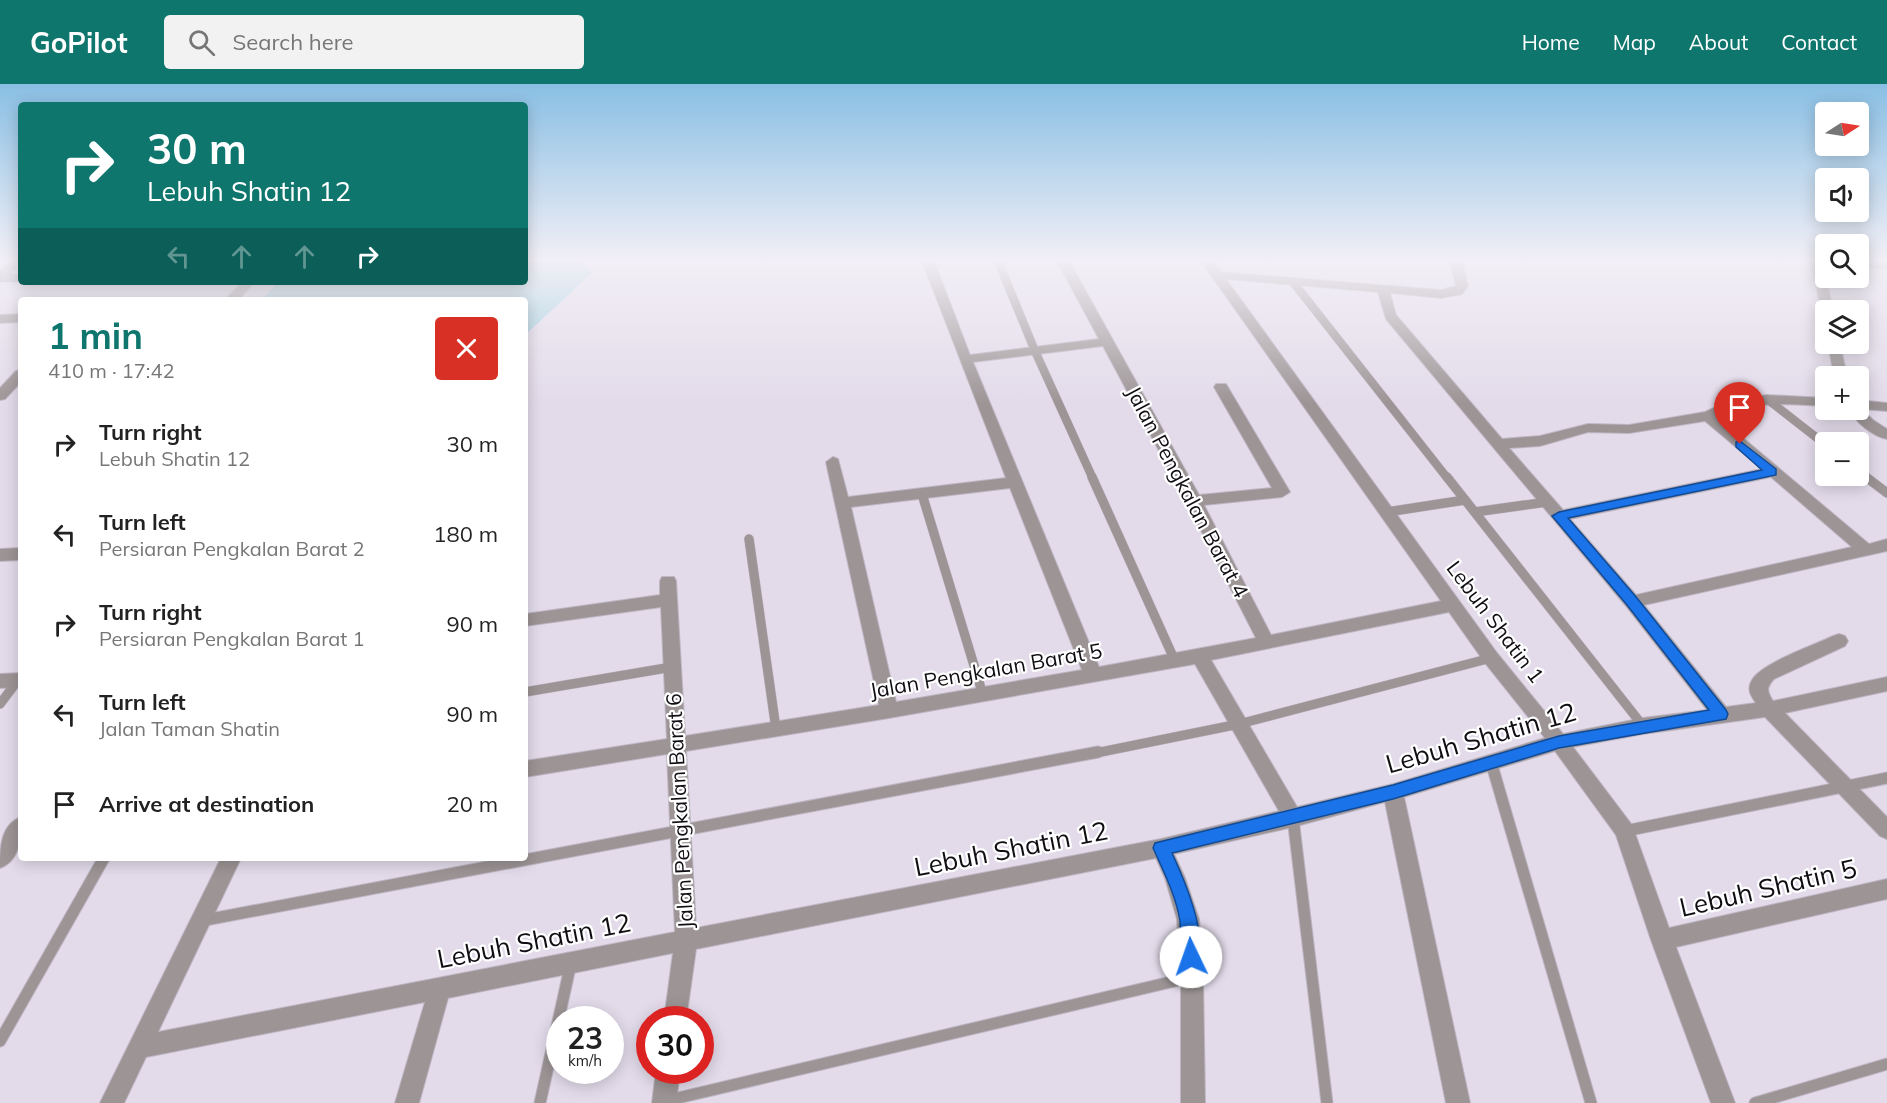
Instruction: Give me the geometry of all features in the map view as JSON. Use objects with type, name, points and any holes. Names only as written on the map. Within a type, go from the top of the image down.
[{"type":"street","points":[[945,309],[1093,675]]},
{"type":"street","name":"Jalan Pengkalan Barat 4","points":[[1089,309],[1194,501],[1267,643]]},
{"type":"street","name":"Lebuh Shatin 1","points":[[1241,309],[1491,658],[1559,742],[1625,831],[1662,940],[1723,1103]]},
{"type":"street","points":[[1388,309],[1390,316],[1632,602],[1721,714]]},
{"type":"street","points":[[0,319],[18,318]]},
{"type":"street","points":[[964,359],[1107,342]]},
{"type":"street","points":[[0,396],[18,377]]},
{"type":"street","points":[[1194,501],[1282,492],[1221,387]]},
{"type":"street","points":[[1497,444],[1540,441],[1588,428],[1629,429],[1708,416],[1734,404],[1767,399],[1815,401]]},
{"type":"street","points":[[1869,405],[1887,407]]},
{"type":"street","points":[[1708,416],[1866,550]]},
{"type":"street","points":[[1865,420],[1887,435]]},
{"type":"street","points":[[832,462],[889,711]]},
{"type":"street","points":[[1559,516],[1772,472]]},
{"type":"street","points":[[841,503],[1015,482]]},
{"type":"street","points":[[1632,602],[1887,545]]},
{"type":"street","points":[[0,555],[18,554]]},
{"type":"street","name":"Jalan Pengkalan Barat 6","points":[[668,581],[686,941],[677,1006]]},
{"type":"street","points":[[528,620],[669,600]]},
{"type":"street","name":"Jalan Pengkalan Barat 5","points":[[528,770],[889,711],[1175,661],[1453,605]]},
{"type":"street","points":[[1839,641],[1768,674],[1759,683],[1758,692],[1769,709],[1887,830]]},
{"type":"street","points":[[1200,656],[1293,818]]},
{"type":"street","name":"Lebuh Shatin 12","points":[[140,1047],[1161,848],[1293,818],[1393,792],[1559,742],[1643,726],[1769,709],[1887,684]]},
{"type":"street","points":[[1393,792],[1458,1103]]},
{"type":"street","points":[[0,859],[18,831]]},
{"type":"street","points":[[1161,848],[1175,878],[1188,919],[1192,977],[1193,1103]]},
{"type":"street","points":[[112,1103],[230,861]]},
{"type":"street","name":"Lebuh Shatin 5","points":[[1662,940],[1887,889]]},
{"type":"street","points":[[407,1103],[440,988]]},
{"type":"street","points":[[664,1102],[666,1084]]},
{"type":"lane","points":[[1018,309],[1175,661]]},
{"type":"lane","points":[[1314,309],[1643,726]]},
{"type":"lane","points":[[1767,399],[1815,436]]},
{"type":"lane","points":[[1869,479],[1887,493]]},
{"type":"lane","points":[[922,494],[983,694]]},
{"type":"lane","points":[[1387,512],[1465,500]]},
{"type":"lane","points":[[1475,512],[1546,502]]},
{"type":"lane","points":[[749,539],[776,729]]},
{"type":"lane","points":[[528,858],[1010,770],[1239,724],[1491,658]]},
{"type":"lane","points":[[528,691],[672,667]]},
{"type":"lane","points":[[0,704],[13,680]]},
{"type":"lane","points":[[1491,762],[1591,1103]]},
{"type":"lane","points":[[1625,831],[1887,778]]},
{"type":"lane","points":[[1293,818],[1327,1103]]},
{"type":"lane","points":[[0,1041],[102,861]]},
{"type":"lane","points":[[200,921],[514,861]]},
{"type":"lane","points":[[540,1103],[571,963]]},
{"type":"lane","points":[[664,1102],[1192,977]]},
{"type":"lane","points":[[1755,1103],[1887,1064]]},
{"type":"water","points":[[528,309],[554,309],[528,332]]},
{"type":"route","points":[[1191,957],[1188,919],[1175,878],[1161,848],[1293,818],[1393,792],[1559,742],[1721,714],[1632,602],[1559,516],[1772,472],[1740,444]]}]
